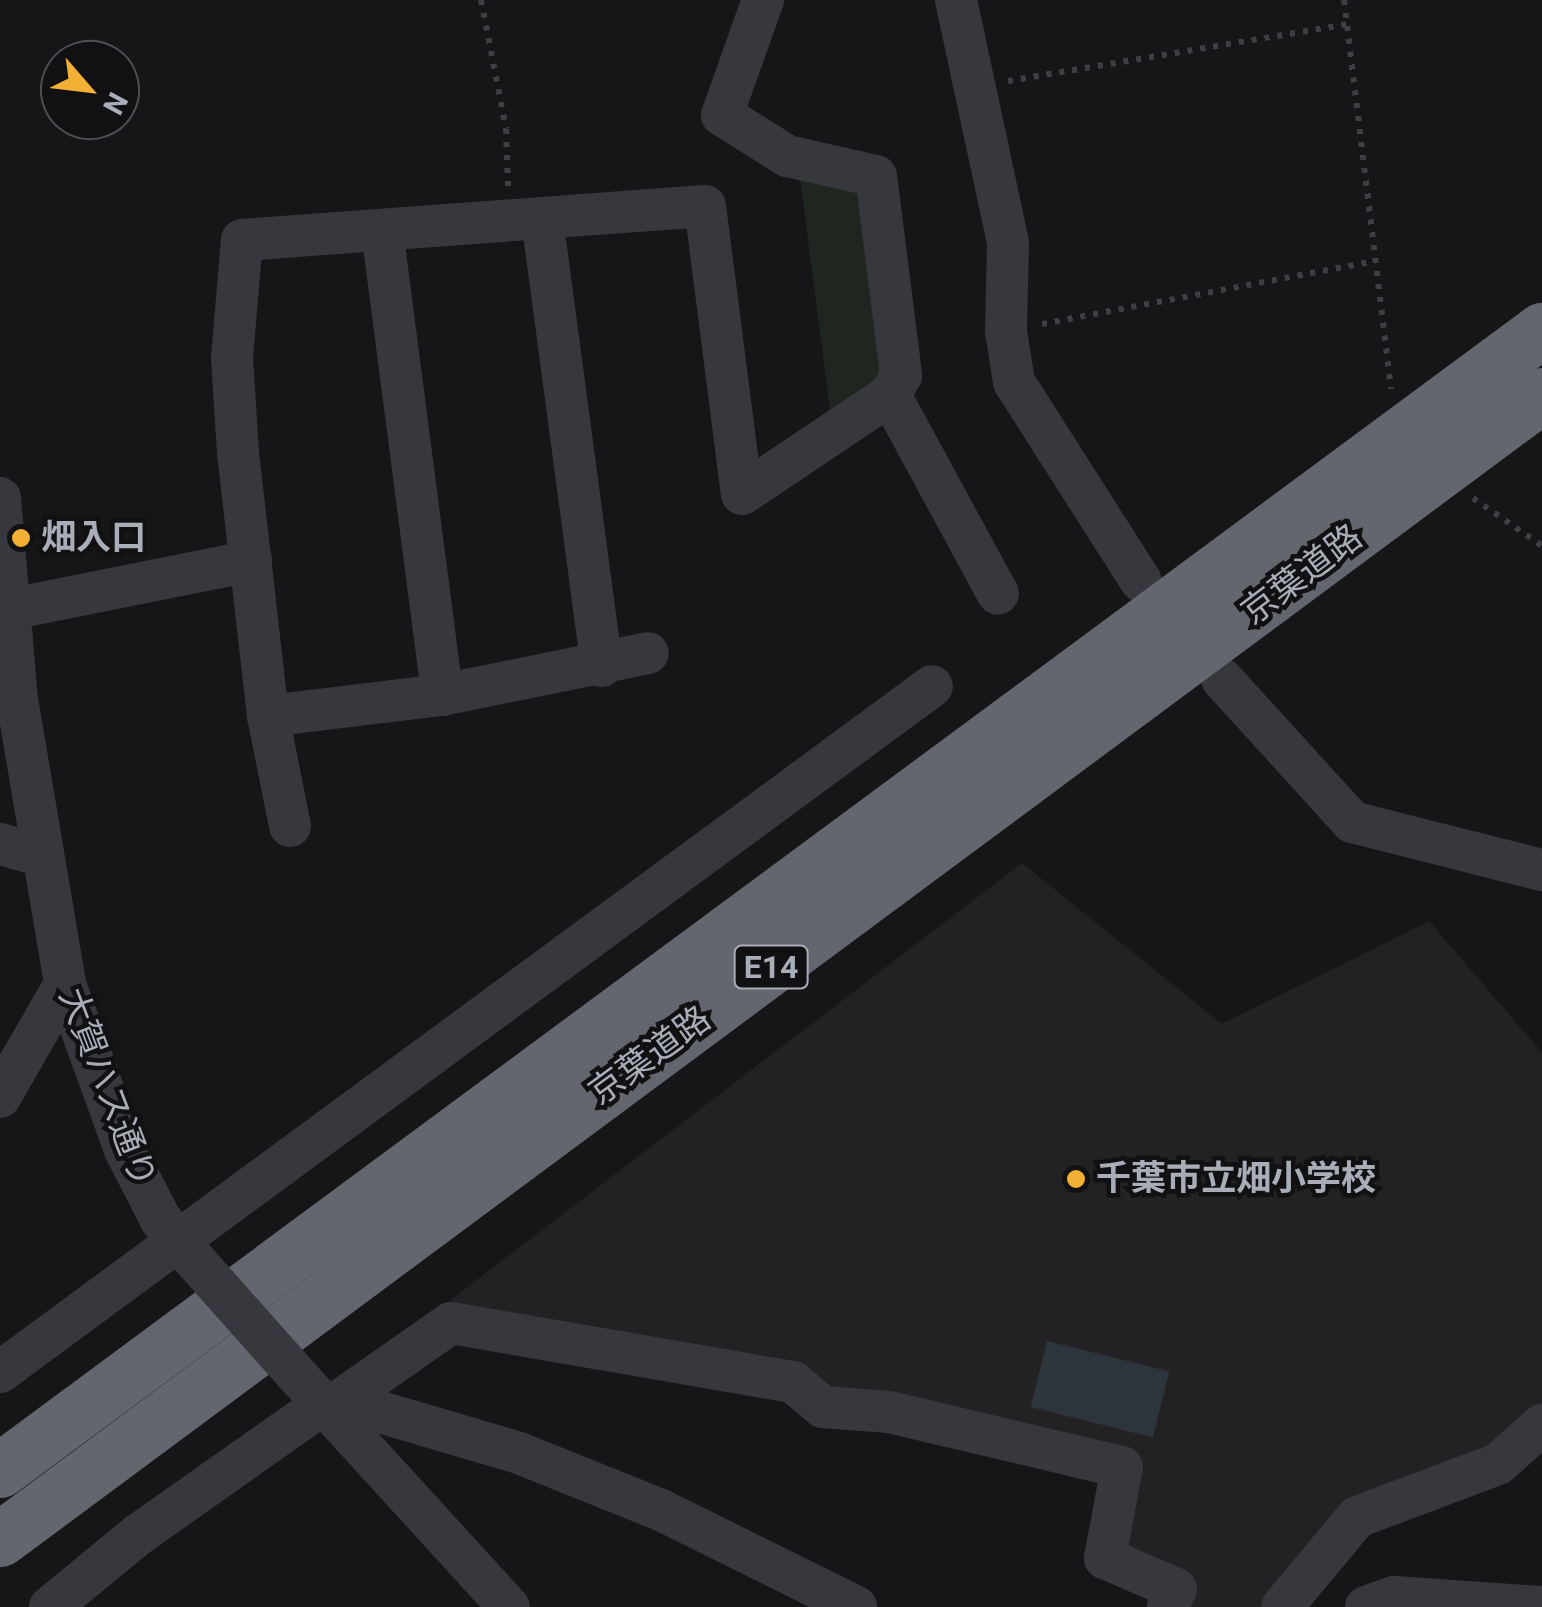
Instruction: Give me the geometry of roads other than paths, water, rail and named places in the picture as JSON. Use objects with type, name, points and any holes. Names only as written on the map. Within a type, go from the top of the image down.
[{"type":"highway","name":"京葉道路","points":[[0,1470],[1542,330]]},
{"type":"highway","name":"京葉道路","points":[[0,1539],[1542,396]]},
{"type":"street","points":[[290,826],[268,716],[232,358],[242,240],[705,206],[742,494],[890,396],[901,374],[876,176],[787,156],[722,115],[763,0]]},
{"type":"street","points":[[956,0],[970,88],[1008,243],[1006,331],[1022,399],[1142,580]]},
{"type":"street","points":[[525,218],[602,666]]},
{"type":"street","points":[[382,230],[442,694]]},
{"type":"street","points":[[890,396],[998,594]]},
{"type":"street","name":"大賀ハス通り","points":[[0,498],[20,849],[125,1150],[185,1250],[509,1607]]},
{"type":"street","points":[[6,610],[251,561]]},
{"type":"street","points":[[268,716],[442,694],[602,666],[648,653]]},
{"type":"street","points":[[1222,679],[1352,822],[1542,870]]},
{"type":"street","points":[[0,1372],[185,1250],[932,686]]},
{"type":"street","points":[[0,1097],[65,984]]},
{"type":"street","points":[[50,1607],[309,1414],[320,1401],[451,1322],[793,1382],[823,1408],[888,1412],[1122,1467],[1105,1558],[1176,1589],[1168,1607]]},
{"type":"street","points":[[320,1401],[375,1410],[519,1453],[661,1510],[856,1607]]},
{"type":"street","points":[[1282,1607],[1357,1517],[1498,1464],[1542,1425]]},
{"type":"street","points":[[1366,1607],[1394,1597],[1542,1607]]},
{"type":"place","name":"畑入口","points":[[21,538]]},
{"type":"place","name":"千葉市立畑小学校","points":[[1076,1179]]}]
